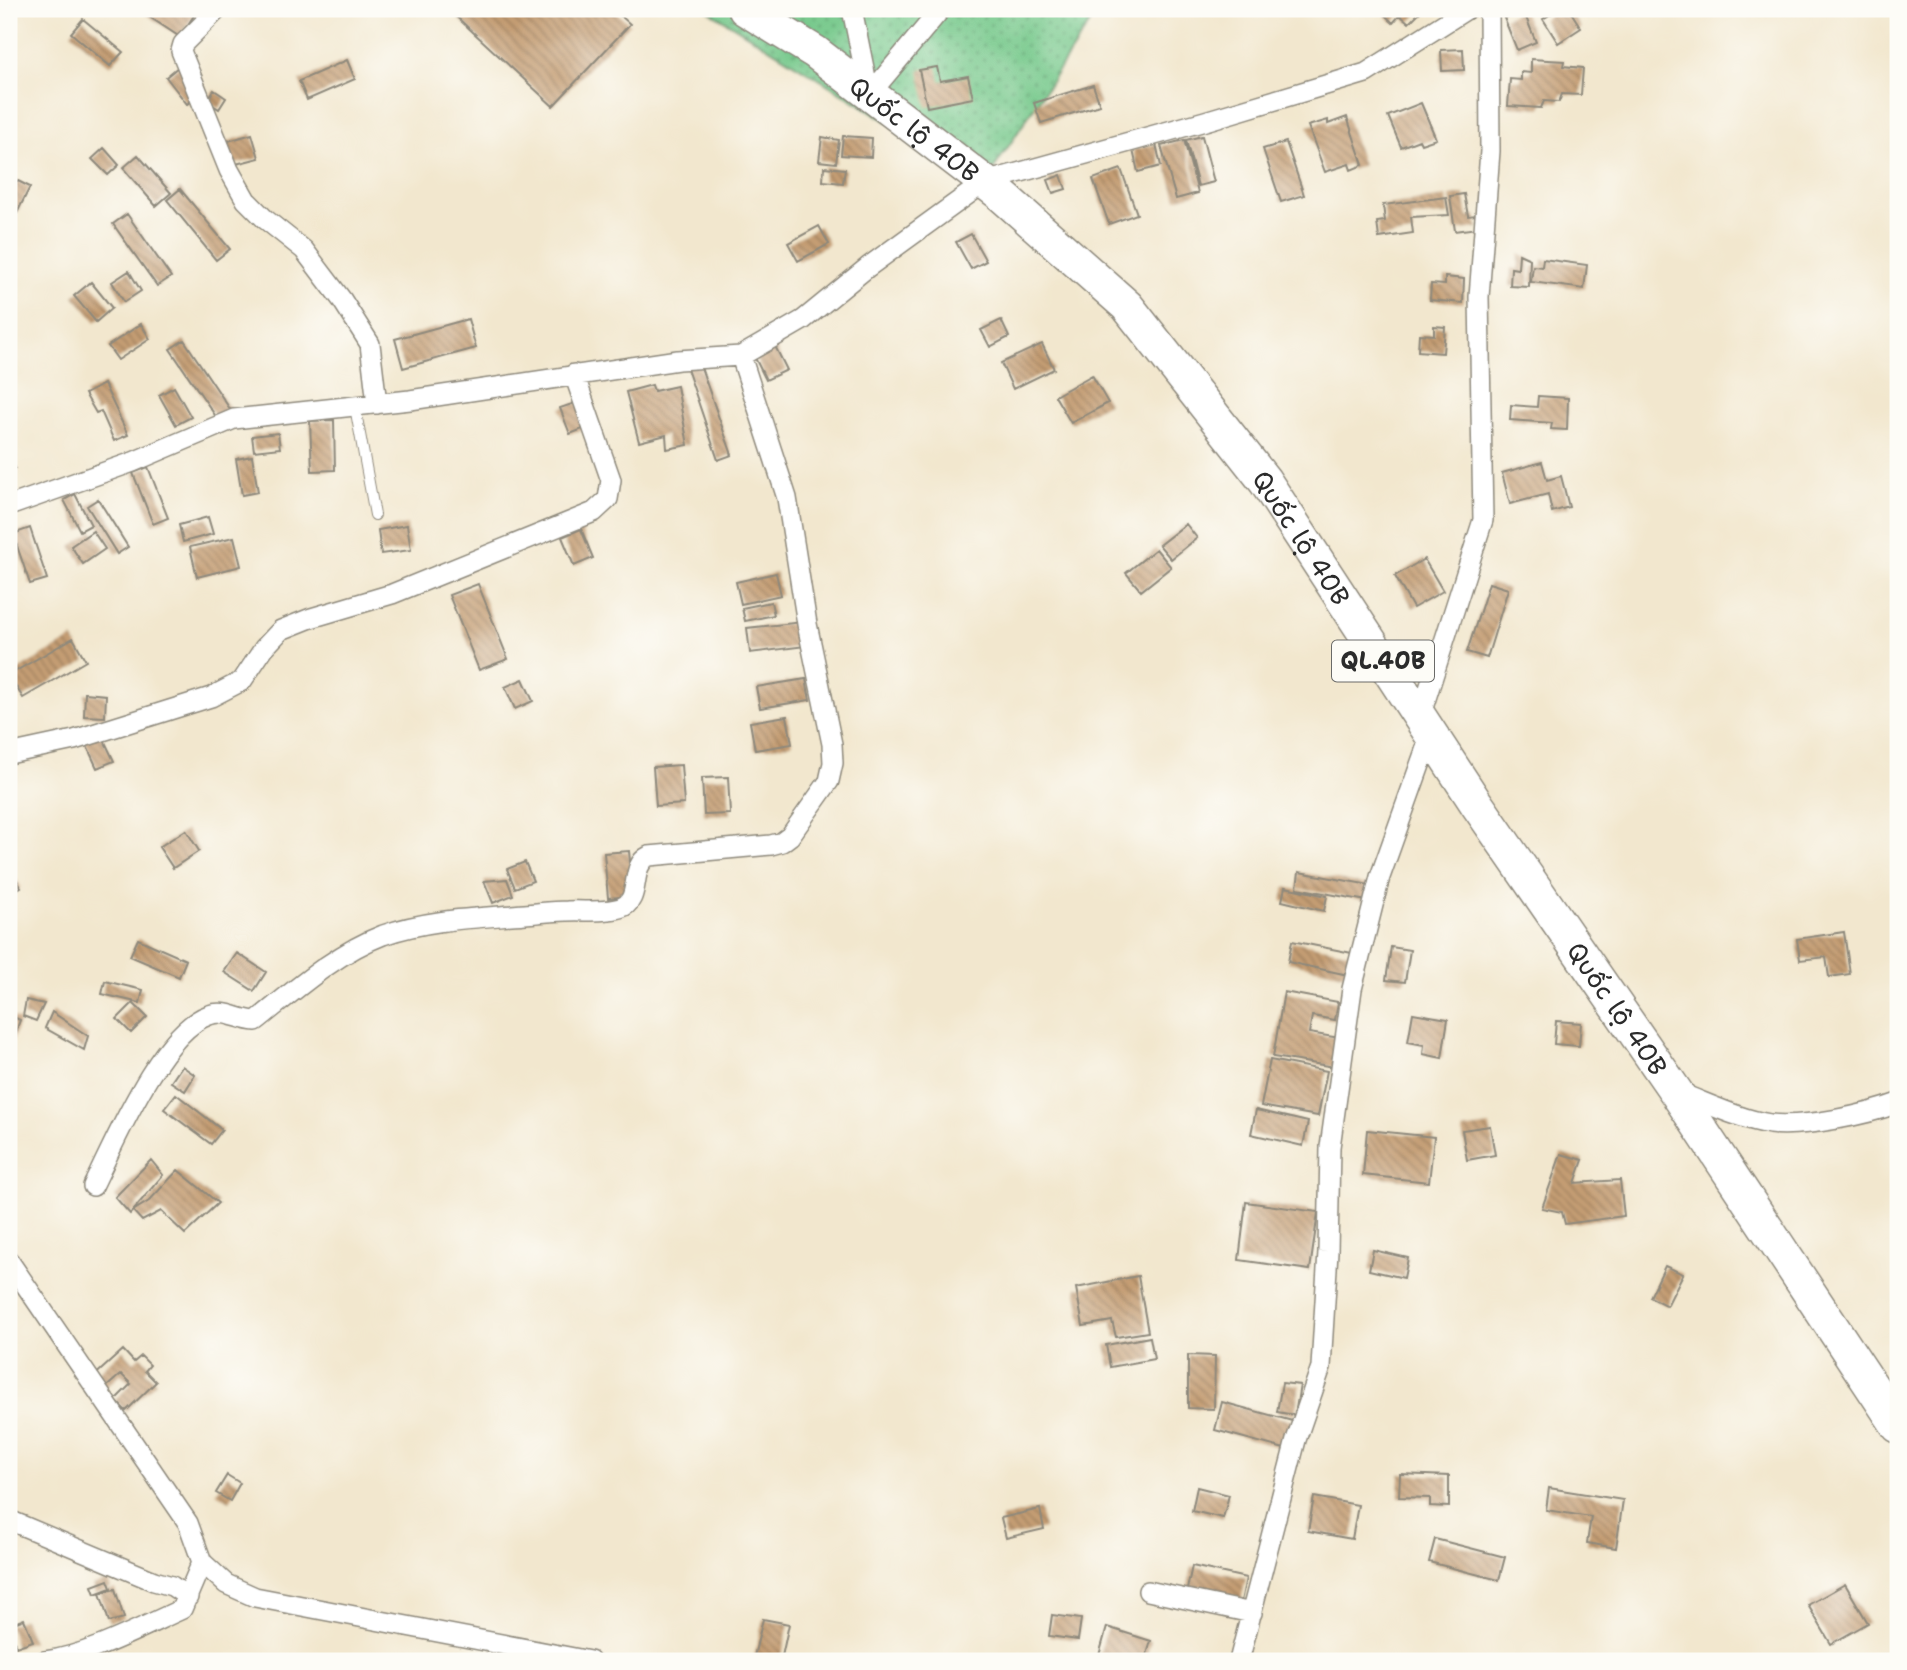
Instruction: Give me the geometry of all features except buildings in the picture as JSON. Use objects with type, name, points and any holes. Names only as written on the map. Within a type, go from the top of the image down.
[{"type":"highway","name":"Quốc lộ 40B","points":[[745,9],[815,52],[985,182],[1127,306],[1265,481],[1425,726],[1676,1092],[1898,1426]]},
{"type":"street","points":[[218,9],[183,44],[181,51],[219,146],[229,170],[253,209],[304,250],[342,300],[370,344],[377,404]]},
{"type":"street","points":[[852,9],[870,94]]},
{"type":"street","points":[[870,94],[941,9]]},
{"type":"street","points":[[1240,1661],[1296,1440],[1321,1367],[1328,1252],[1330,1147],[1352,989],[1380,877],[1483,520],[1479,297],[1490,151],[1492,11]]},
{"type":"street","points":[[9,506],[133,462],[233,419],[355,407],[678,360],[741,356],[803,320],[868,267],[985,182],[1366,73],[1453,12]]},
{"type":"street","points":[[93,1186],[151,1074],[184,1030],[199,1019],[210,1014],[223,1013],[256,1021],[339,959],[384,935],[439,922],[624,908],[630,902],[638,867],[643,859],[649,856],[771,845],[790,836],[829,781],[832,772],[832,744],[807,624],[787,498],[741,356]]},
{"type":"street","points":[[9,754],[74,740],[211,697],[242,681],[264,648],[281,630],[311,618],[392,594],[594,512],[608,499],[611,480],[574,374]]},
{"type":"street","points":[[1676,1092],[1770,1124],[1796,1124],[1862,1114],[1898,1103]]},
{"type":"street","points":[[9,1261],[188,1524],[202,1562],[226,1584],[255,1597],[590,1661]]},
{"type":"street","points":[[9,1520],[154,1581],[172,1586],[188,1597]]},
{"type":"street","points":[[45,1661],[60,1660],[89,1650],[182,1609],[202,1562]]},
{"type":"street","points":[[1148,1591],[1252,1613]]},
{"type":"lane","points":[[355,407],[375,515]]},
{"type":"green space","points":[[706,9],[1099,9],[985,182]]}]
